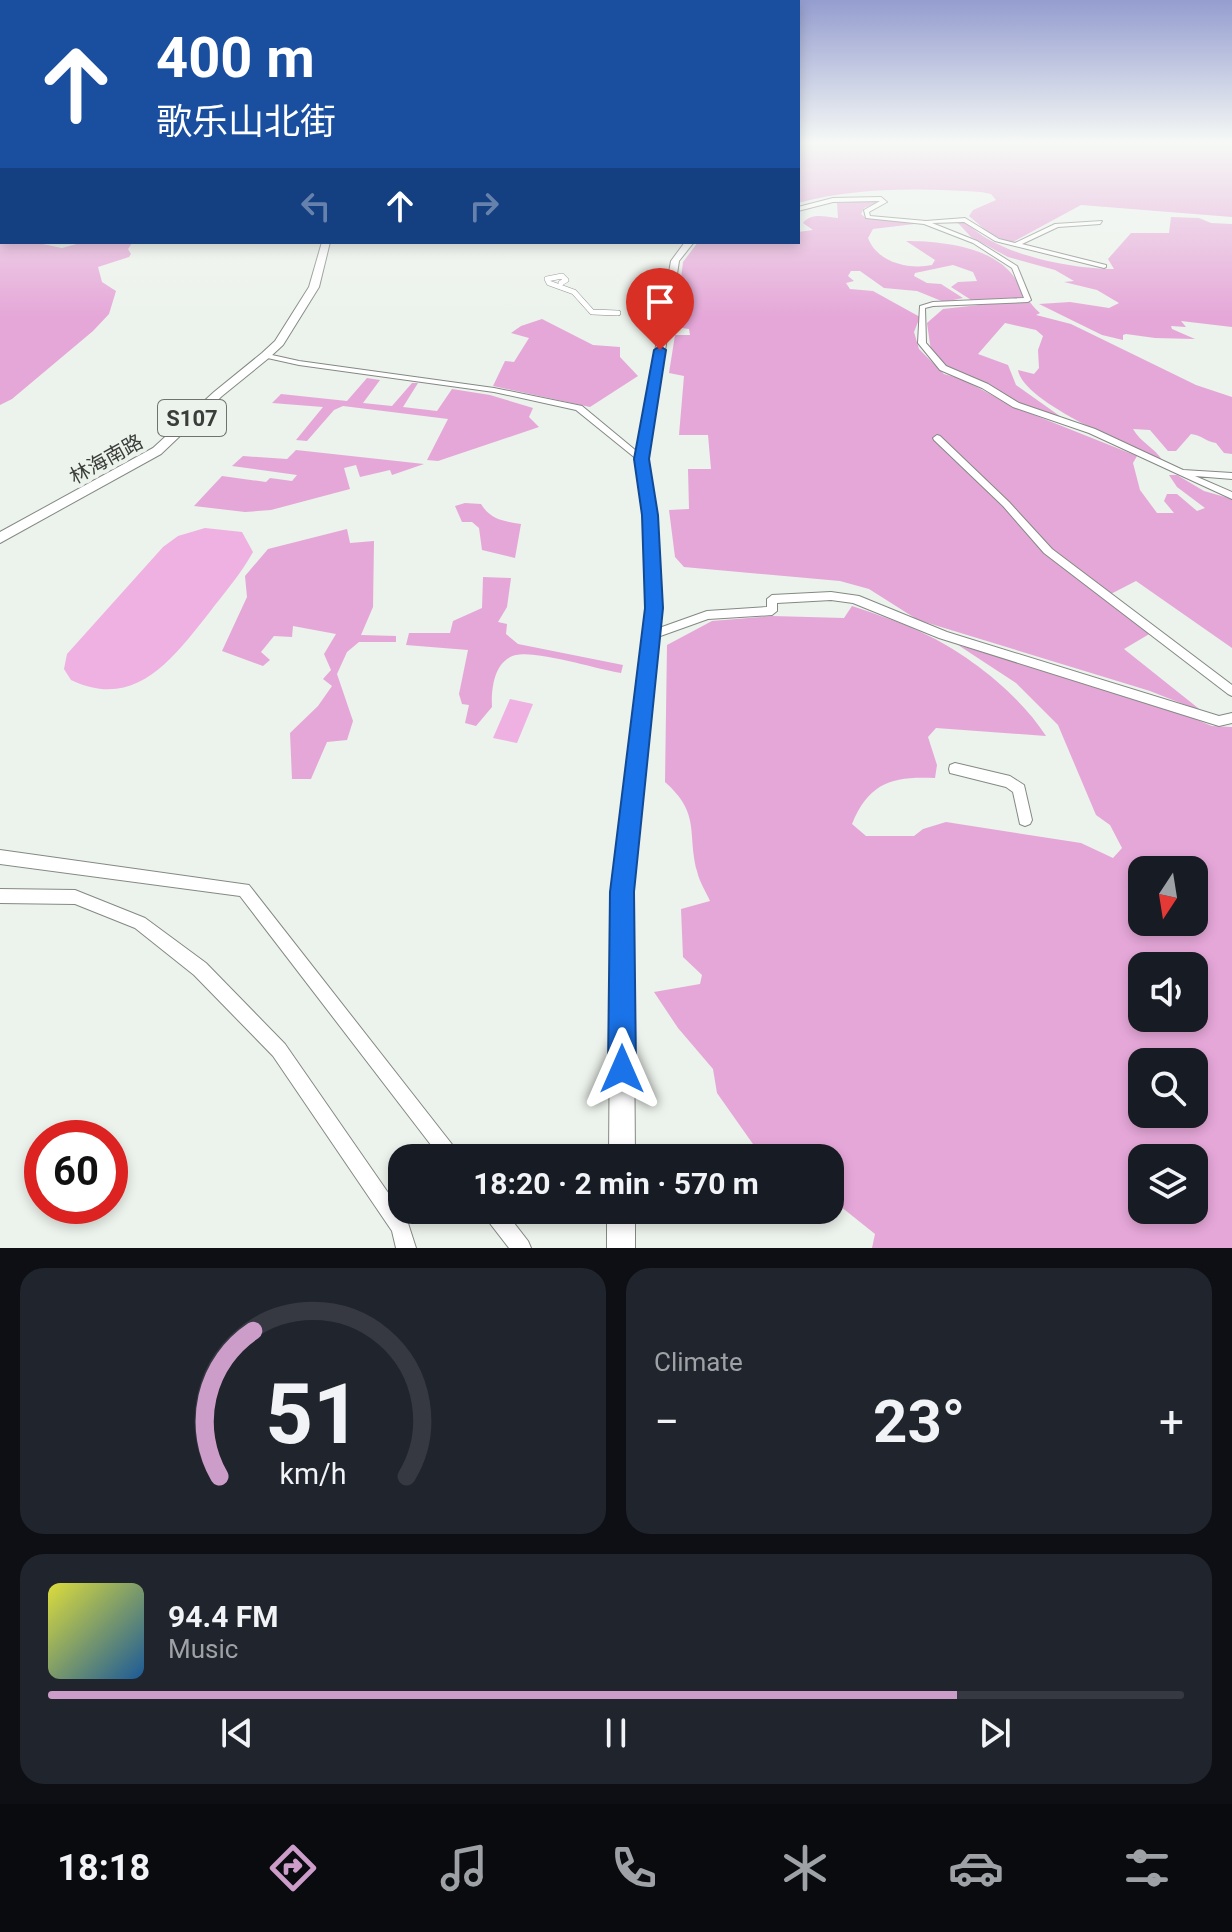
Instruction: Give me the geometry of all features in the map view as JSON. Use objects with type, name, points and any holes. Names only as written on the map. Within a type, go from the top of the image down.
[{"type":"main road","name":"林海南路","points":[[0,538],[157,451],[218,394],[266,355],[279,343],[314,287],[325,244]]},
{"type":"main road","points":[[622,1144],[622,892],[654,608],[650,515],[642,459],[675,261],[688,244]]},
{"type":"main road","points":[[621,1224],[621,1248]]},
{"type":"street","points":[[800,208],[837,200]]},
{"type":"street","points":[[880,200],[884,202],[869,208],[865,214],[868,217],[925,222],[965,220],[987,237],[1104,266]]},
{"type":"street","points":[[925,222],[959,234],[1002,257],[1018,273],[1028,300],[922,307],[922,343],[937,364],[985,386],[1016,405],[1092,431],[1232,496]]},
{"type":"street","points":[[1015,245],[1057,225],[1100,222]]},
{"type":"street","points":[[561,283],[579,293],[592,312],[618,313]]},
{"type":"street","points":[[266,355],[299,363],[494,390],[579,408],[642,459]]},
{"type":"street","points":[[937,438],[1006,504],[1048,551],[1232,691]]},
{"type":"street","points":[[1173,469],[1192,474],[1232,476]]},
{"type":"street","points":[[652,635],[707,615],[772,611],[772,599],[831,596],[855,599],[943,635],[1219,721],[1232,718]]},
{"type":"street","points":[[955,769],[1010,782],[1019,789],[1025,820]]},
{"type":"street","points":[[0,857],[244,890],[441,1144]]},
{"type":"street","points":[[0,896],[75,897],[140,923],[200,969],[279,1050],[400,1227],[406,1248]]},
{"type":"street","points":[[503,1224],[521,1248]]},
{"type":"shaded area","points":[[995,200],[1232,200],[1232,217],[1081,205],[1011,243],[990,234],[969,216],[973,210]]},
{"type":"shaded area","points":[[879,202],[864,208],[861,214],[866,218],[923,223],[873,229],[868,238],[872,246],[894,262],[923,266],[932,265],[935,260],[906,241],[948,244],[976,251],[1011,273],[1040,313],[1036,315],[1071,324],[1196,385],[1232,397],[1232,454],[1224,453],[1216,443],[1191,434],[1176,451],[1168,451],[1150,430],[1133,429],[1163,461],[1081,423],[1058,410],[1024,383],[1018,370],[1034,374],[1039,368],[1038,350],[1043,336],[1036,330],[1005,323],[978,354],[1008,365],[1016,385],[1064,419],[1020,404],[988,384],[948,368],[931,351],[927,323],[943,309],[979,305],[951,287],[958,282],[977,281],[973,272],[953,265],[915,273],[914,276],[927,283],[941,284],[963,298],[944,302],[917,291],[884,288],[860,271],[851,271],[848,276],[854,281],[846,283],[850,289],[873,291],[920,317],[914,332],[919,349],[944,374],[962,379],[1014,407],[1137,456],[1133,463],[1140,490],[1157,513],[1174,513],[1164,501],[1167,494],[1177,494],[1197,511],[1205,508],[1177,487],[1169,475],[1177,475],[1204,491],[1232,499],[1232,648],[1136,581],[1103,598],[1151,633],[1124,649],[1203,712],[1150,691],[918,620],[869,589],[840,581],[684,567],[675,557],[669,510],[689,509],[688,469],[711,469],[708,435],[679,435],[684,376],[669,373],[675,335],[690,335],[689,329],[675,327],[683,262],[696,244],[800,244],[800,232],[813,230],[803,223],[810,217],[838,218],[837,203]]},
{"type":"shaded area","points":[[1171,217],[1232,224],[1232,327],[1181,321],[1186,327],[1171,326],[1195,339],[1126,334],[1123,340],[1102,335],[1039,304],[1070,302],[1109,308],[1119,303],[1097,290],[1064,282],[1074,281],[1055,270],[1008,257],[971,237],[958,223],[967,223],[997,244],[1036,258],[1114,269],[1108,259],[1131,233],[1169,233]]},
{"type":"shaded area","points":[[0,244],[43,244],[62,248],[77,244],[131,244],[129,257],[98,267],[102,282],[116,291],[109,314],[12,399],[0,405]]},
{"type":"shaded area","points":[[542,319],[593,345],[620,347],[620,357],[638,376],[590,407],[493,386],[505,361],[514,362],[529,338],[511,333]]},
{"type":"shaded area","points":[[367,378],[380,380],[363,403],[392,406],[412,383],[418,383],[403,407],[437,411],[452,389],[490,395],[533,408],[529,417],[539,427],[438,461],[427,460],[448,419],[343,406],[334,410],[307,441],[296,440],[323,407],[272,403],[281,394],[347,401]]},
{"type":"shaded area","points":[[296,450],[424,464],[392,475],[390,470],[360,477],[356,465],[344,468],[350,489],[271,510],[245,512],[194,506],[222,476],[266,482],[270,478],[292,481],[297,475],[232,466],[243,456],[287,459]]},
{"type":"shaded area","points":[[481,504],[493,517],[521,524],[515,558],[482,550],[479,528],[472,522],[462,522],[455,506]]},
{"type":"shaded area","points":[[205,528],[242,532],[253,552],[181,647],[151,675],[134,684],[115,689],[94,688],[71,680],[64,669],[67,654],[163,547],[178,536]]},
{"type":"shaded area","points":[[347,529],[350,543],[374,541],[373,607],[361,635],[396,636],[396,642],[359,642],[347,652],[337,674],[353,721],[347,740],[327,742],[311,779],[292,779],[290,733],[318,706],[332,686],[323,679],[331,670],[324,654],[336,634],[293,626],[292,637],[274,636],[261,652],[270,660],[263,666],[222,651],[247,597],[245,576],[268,549]]},
{"type":"shaded area","points":[[483,577],[511,578],[507,607],[498,622],[507,624],[506,634],[518,644],[623,665],[621,673],[552,657],[516,655],[498,669],[493,684],[492,707],[476,726],[465,723],[469,705],[462,704],[459,694],[468,650],[406,645],[409,633],[450,633],[453,621],[482,608]]},
{"type":"shaded area","points":[[852,606],[906,625],[975,664],[1022,705],[1046,736],[936,728],[928,737],[937,765],[935,778],[907,778],[884,784],[875,790],[866,799],[852,824],[866,836],[914,836],[923,829],[946,822],[1081,843],[1113,858],[1122,848],[1110,825],[1096,815],[1058,725],[1016,683],[958,645],[1158,704],[1212,726],[1232,727],[1232,1248],[872,1248],[875,1234],[844,1209],[844,1144],[753,1144],[717,1093],[713,1069],[678,1028],[654,992],[700,984],[702,975],[683,957],[681,909],[710,901],[697,871],[688,814],[684,804],[665,782],[667,645],[712,621],[772,616],[844,618]]},
{"type":"shaded area","points":[[510,699],[533,704],[517,743],[493,738]]},
{"type":"route","points":[[622,1069],[622,892],[654,608],[650,515],[642,459],[660,350]]}]
